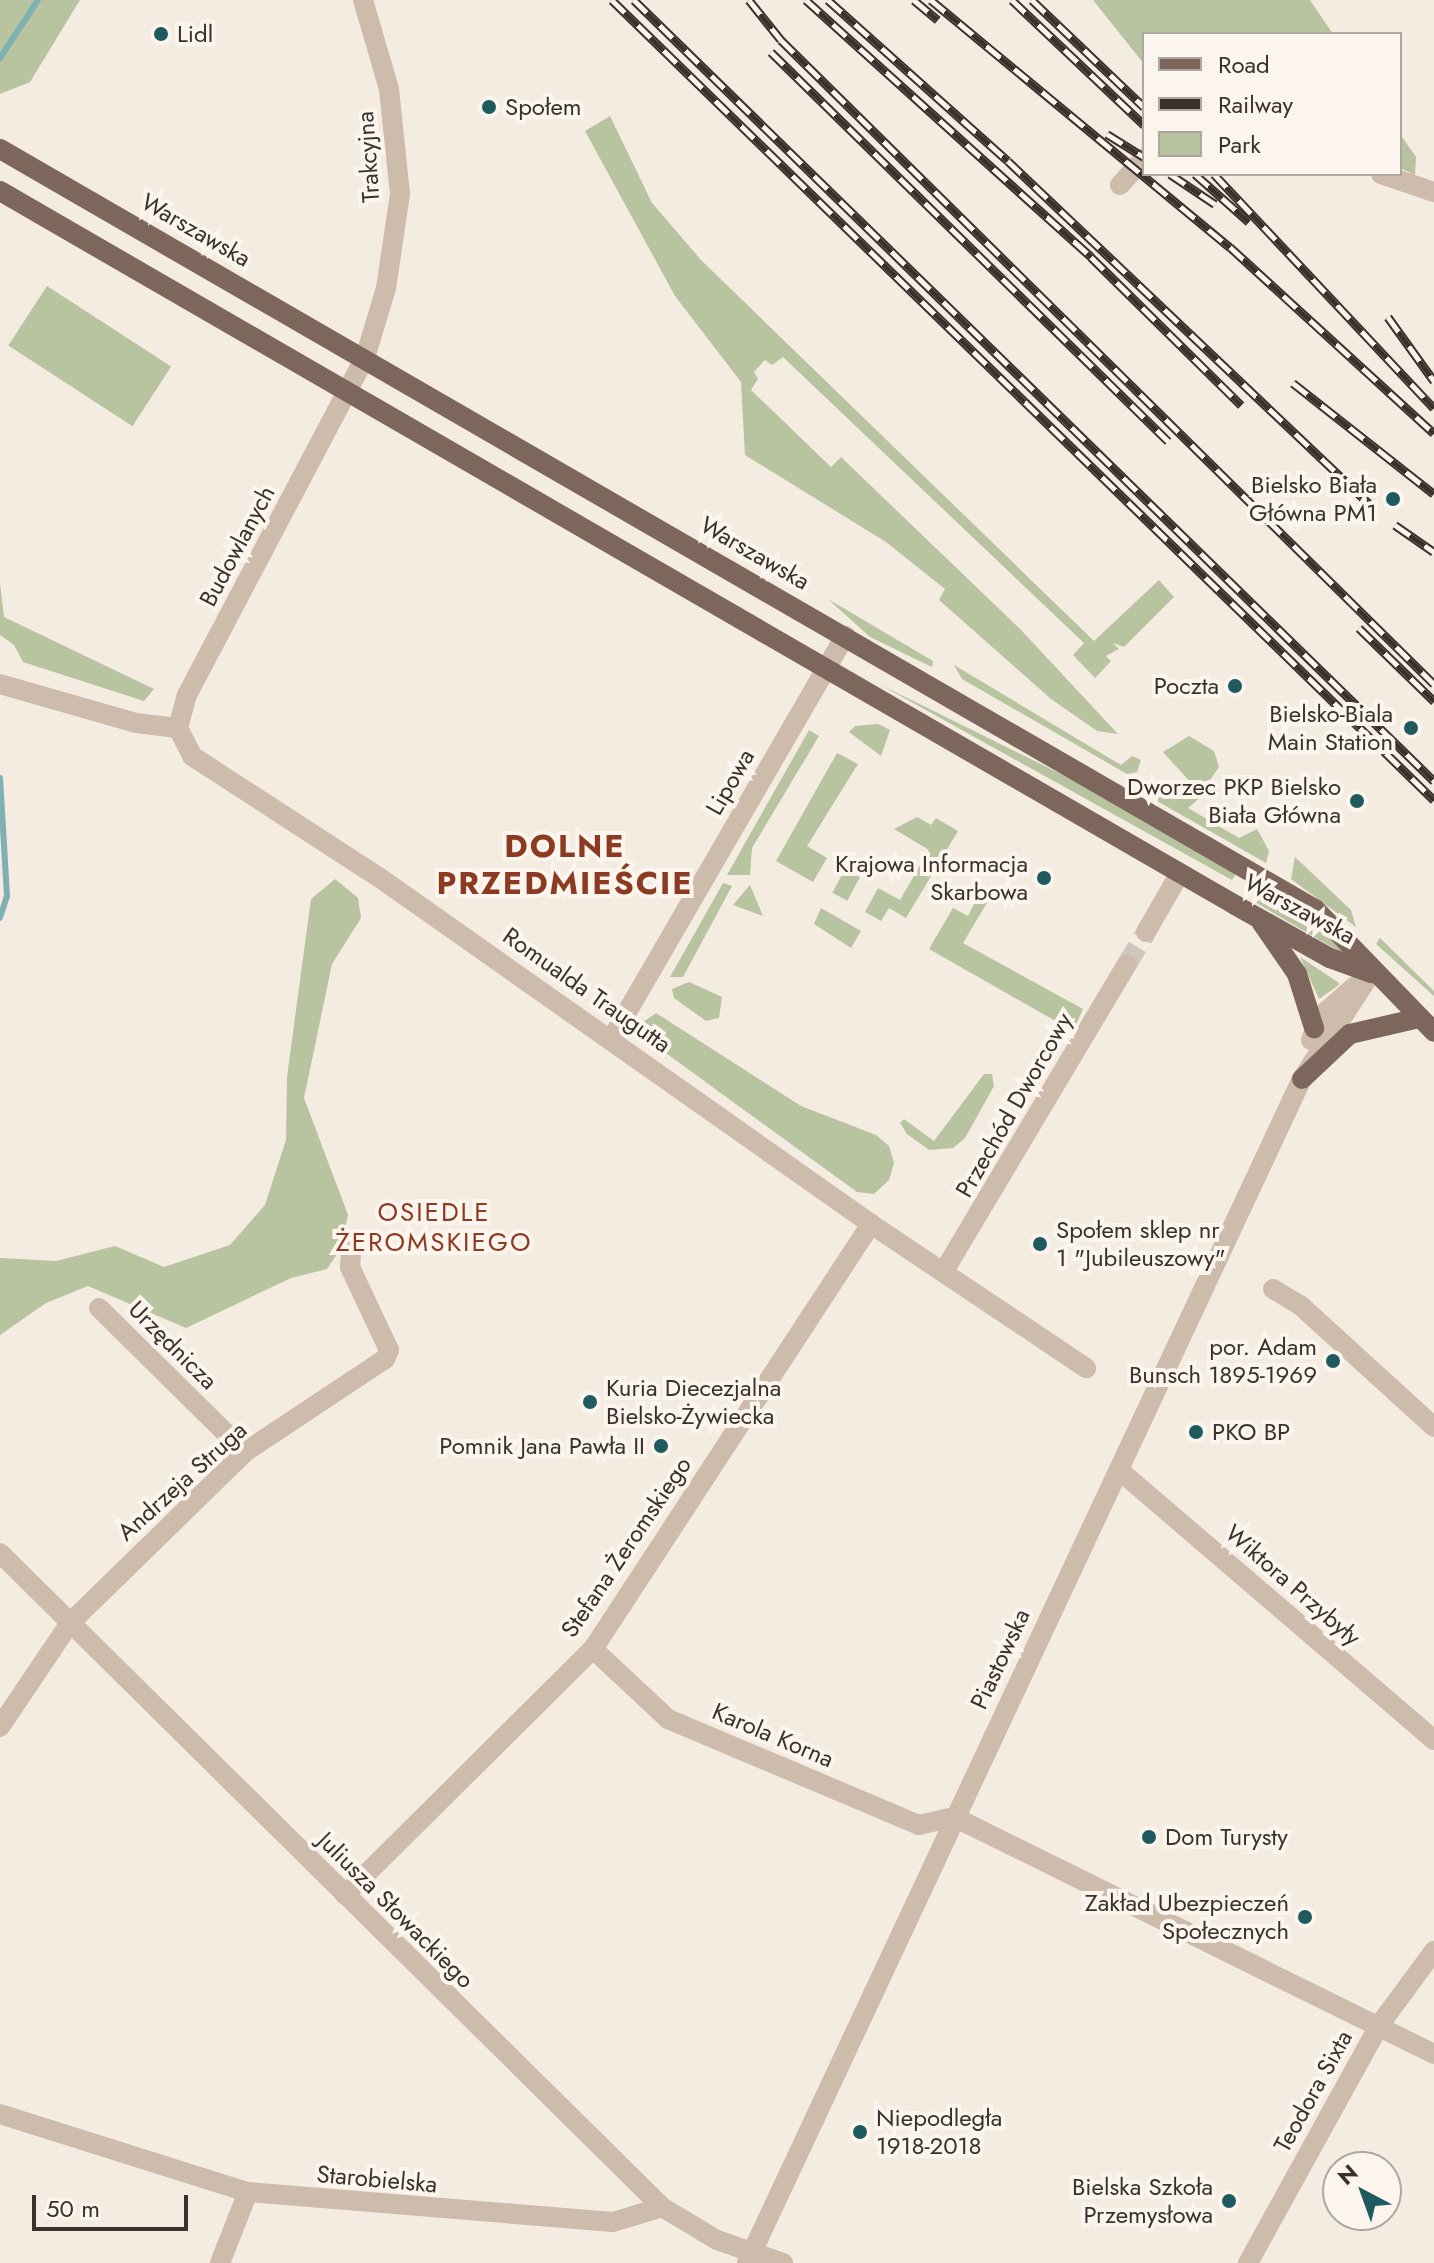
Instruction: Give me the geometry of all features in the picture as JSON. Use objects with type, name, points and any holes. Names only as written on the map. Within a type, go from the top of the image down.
[{"type":"main road","name":"Warszawska","points":[[0,149],[1315,909],[1343,935],[1371,973]]},
{"type":"main road","name":"Warszawska","points":[[0,191],[1180,873],[1330,958],[1371,973]]},
{"type":"main road","points":[[1258,917],[1297,974],[1314,1028]]},
{"type":"main road","points":[[1371,973],[1434,1032]]},
{"type":"main road","points":[[1302,1079],[1350,1034],[1419,1018]]},
{"type":"street","name":"Trakcyjna","points":[[363,0],[389,89],[400,194],[386,288],[365,358]]},
{"type":"street","points":[[1120,185],[1142,160]]},
{"type":"street","points":[[1387,176],[1434,192]]},
{"type":"street","points":[[349,392],[365,358]]},
{"type":"street","name":"Budowlanych","points":[[178,728],[187,695],[349,392]]},
{"type":"street","name":"Lipowa","points":[[612,1038],[845,636]]},
{"type":"street","points":[[2,684],[136,723],[178,728]]},
{"type":"street","name":"Romualda Traugutta","points":[[178,728],[192,756],[612,1038],[871,1224],[1086,1368]]},
{"type":"street","points":[[1146,932],[1180,873]]},
{"type":"street","name":"Przechód Dworcowy","points":[[944,1271],[1127,964]]},
{"type":"street","name":"Piastowska","points":[[1302,1079],[1314,1028],[1330,1007],[1371,973]]},
{"type":"street","name":"Piastowska","points":[[749,2258],[1302,1079],[1371,973]]},
{"type":"street","name":"Stefana Żeromskiego","points":[[345,1895],[593,1649],[871,1224]]},
{"type":"street","name":"Andrzeja Struga","points":[[0,1727],[70,1623],[245,1452],[385,1359],[389,1350],[350,1267],[351,1251]]},
{"type":"street","points":[[1273,1289],[1300,1305],[1434,1426]]},
{"type":"street","name":"Urzędnicza","points":[[99,1308],[245,1452]]},
{"type":"street","name":"Wiktora Przybyły","points":[[1119,1470],[1434,1740]]},
{"type":"street","name":"Juliusza Słowackiego","points":[[0,1553],[662,2207],[697,2231],[749,2258],[783,2263]]},
{"type":"street","name":"Karola Korna","points":[[593,1649],[668,1719],[919,1825],[954,1817]]},
{"type":"street","points":[[954,1817],[1380,2024],[1434,2054]]},
{"type":"street","name":"Teodora Sixta","points":[[1248,2263],[1380,2024],[1434,1951]]},
{"type":"street","name":"Starobielska","points":[[0,2114],[248,2192],[613,2222],[662,2207]]},
{"type":"street","points":[[220,2263],[248,2192]]},
{"type":"green space","points":[[0,0],[80,0],[30,82],[0,94]]},
{"type":"green space","points":[[1093,0],[1310,0],[1332,32],[1142,32],[1142,61]]},
{"type":"green space","points":[[610,116],[652,203],[701,260],[1094,641],[1159,580],[1174,597],[1124,647],[1113,643],[1119,649],[1106,656],[1111,661],[1095,678],[1073,655],[1084,643],[783,357],[772,365],[765,360],[754,372],[758,379],[751,390],[831,467],[841,457],[1021,630],[1118,734],[1097,731],[1051,699],[939,600],[945,589],[886,542],[745,455],[741,382],[675,296],[585,131]]},
{"type":"green space","points":[[1402,137],[1416,157],[1415,175],[1402,169]]},
{"type":"green space","points":[[47,286],[171,367],[132,426],[8,346]]},
{"type":"green space","points":[[0,583],[4,617],[154,689],[144,701],[23,662],[14,645],[0,635]]},
{"type":"green space","points":[[828,599],[933,661],[932,667],[870,637]]},
{"type":"green space","points":[[954,665],[1121,765],[1132,756],[1141,760],[1137,772],[1127,774],[962,679]]},
{"type":"green space","points":[[879,684],[1071,779],[1236,874],[1232,880]]},
{"type":"green space","points":[[878,724],[890,730],[881,756],[849,732],[855,726]]},
{"type":"green space","points":[[809,730],[819,736],[752,848],[750,875],[727,875]]},
{"type":"green space","points":[[1189,736],[1214,751],[1219,767],[1210,780],[1192,784],[1163,752]]},
{"type":"green space","points":[[837,753],[858,764],[807,846],[827,858],[813,882],[776,861]]},
{"type":"green space","points":[[1150,797],[1201,797],[1188,808],[1239,838],[1257,829],[1269,851],[1266,863]]},
{"type":"green space","points":[[917,817],[931,825],[936,818],[958,831],[906,918],[889,908],[881,921],[865,912],[878,888],[900,900],[929,850],[894,829]]},
{"type":"green space","points":[[1295,857],[1351,910],[1356,927],[1291,879]]},
{"type":"green space","points":[[845,869],[860,877],[847,901],[832,893]]},
{"type":"green space","points":[[335,879],[358,898],[361,918],[332,964],[304,1098],[348,1215],[341,1248],[327,1269],[291,1278],[186,1328],[88,1286],[46,1303],[0,1335],[0,1258],[56,1261],[115,1246],[164,1267],[230,1245],[265,1205],[286,1140],[287,1077],[311,899]]},
{"type":"green space","points":[[723,883],[732,886],[683,977],[670,977]]},
{"type":"green space","points":[[750,885],[763,916],[733,905]]},
{"type":"green space","points":[[1268,892],[1323,929],[1347,956],[1253,901]]},
{"type":"green space","points":[[978,896],[988,901],[963,943],[1083,1009],[1073,1031],[929,949],[953,908],[968,916]]},
{"type":"green space","points":[[821,908],[861,931],[851,948],[814,924]]},
{"type":"green space","points":[[1380,938],[1434,991],[1434,996],[1376,944]]},
{"type":"green space","points":[[1300,957],[1339,983],[1339,985],[1319,999]]},
{"type":"green space","points":[[689,982],[722,997],[719,1018],[706,1021],[674,998],[672,989]]},
{"type":"green space","points":[[656,1013],[801,1106],[876,1135],[889,1146],[894,1163],[889,1180],[874,1194],[857,1192],[643,1035],[642,1023]]},
{"type":"green space","points":[[984,1074],[992,1074],[994,1086],[965,1138],[953,1148],[929,1150],[907,1134],[900,1123],[904,1119],[934,1141]]},
{"type":"waterway","points":[[0,58],[38,0]]},
{"type":"waterway","points":[[0,778],[7,896],[0,918]]},
{"type":"tunnel","points":[[1127,964],[1146,932]]},
{"type":"railway","points":[[612,0],[1434,800]]},
{"type":"railway","points":[[634,0],[1434,781]]},
{"type":"railway","points":[[749,0],[781,40],[1434,684]]},
{"type":"railway","points":[[806,0],[1091,257],[1241,405]]},
{"type":"railway","points":[[828,0],[1008,161],[1369,504]]},
{"type":"railway","points":[[914,0],[938,20]]},
{"type":"railway","points":[[931,0],[1142,174]]},
{"type":"railway","points":[[1012,0],[1142,123]]},
{"type":"railway","points":[[1032,0],[1142,105]]},
{"type":"railway","points":[[771,52],[1168,441]]},
{"type":"railway","points":[[1107,134],[1142,156]]},
{"type":"railway","points":[[1144,176],[1230,247],[1434,433]]},
{"type":"railway","points":[[1173,176],[1215,204]]},
{"type":"railway","points":[[1197,176],[1249,222]]},
{"type":"railway","points":[[1216,176],[1434,408]]},
{"type":"railway","points":[[1388,317],[1434,381]]},
{"type":"railway","points":[[1293,383],[1434,494]]},
{"type":"railway","points":[[1395,525],[1434,552]]},
{"type":"railway","points":[[1359,628],[1434,701]]},
{"type":"place","name":"Lidl","points":[[161,34]]},
{"type":"place","name":"Społem","points":[[489,107]]},
{"type":"place","name":"Bielsko Biała Główna PM1","points":[[1393,499]]},
{"type":"place","name":"Poczta","points":[[1235,686]]},
{"type":"place","name":"Bielsko-Biala Main Station","points":[[1411,728]]},
{"type":"place","name":"Dworzec PKP Bielsko Biała Główna","points":[[1357,801]]},
{"type":"place","name":"Krajowa Informacja Skarbowa","points":[[1044,878]]},
{"type":"place","name":"Społem sklep nr 1 \"Jubileuszowy\"","points":[[1040,1244]]},
{"type":"place","name":"por. Adam Bunsch 1895-1969","points":[[1333,1361]]},
{"type":"place","name":"Kuria Diecezjalna Bielsko-Żywiecka","points":[[590,1402]]},
{"type":"place","name":"PKO BP","points":[[1196,1432]]},
{"type":"place","name":"Pomnik Jana Pawła II","points":[[661,1446]]},
{"type":"place","name":"Dom Turysty","points":[[1149,1837]]},
{"type":"place","name":"Zakład Ubezpieczeń Społecznych","points":[[1305,1917]]},
{"type":"place","name":"Niepodległa 1918-2018","points":[[860,2132]]},
{"type":"place","name":"Bielska Szkoła Przemysłowa","points":[[1229,2201]]},
{"type":"district","name":"DOLNE PRZEDMIEŚCIE","points":[[565,866]]},
{"type":"district","name":"OSIEDLE ŻEROMSKIEGO","points":[[434,1228]]}]
